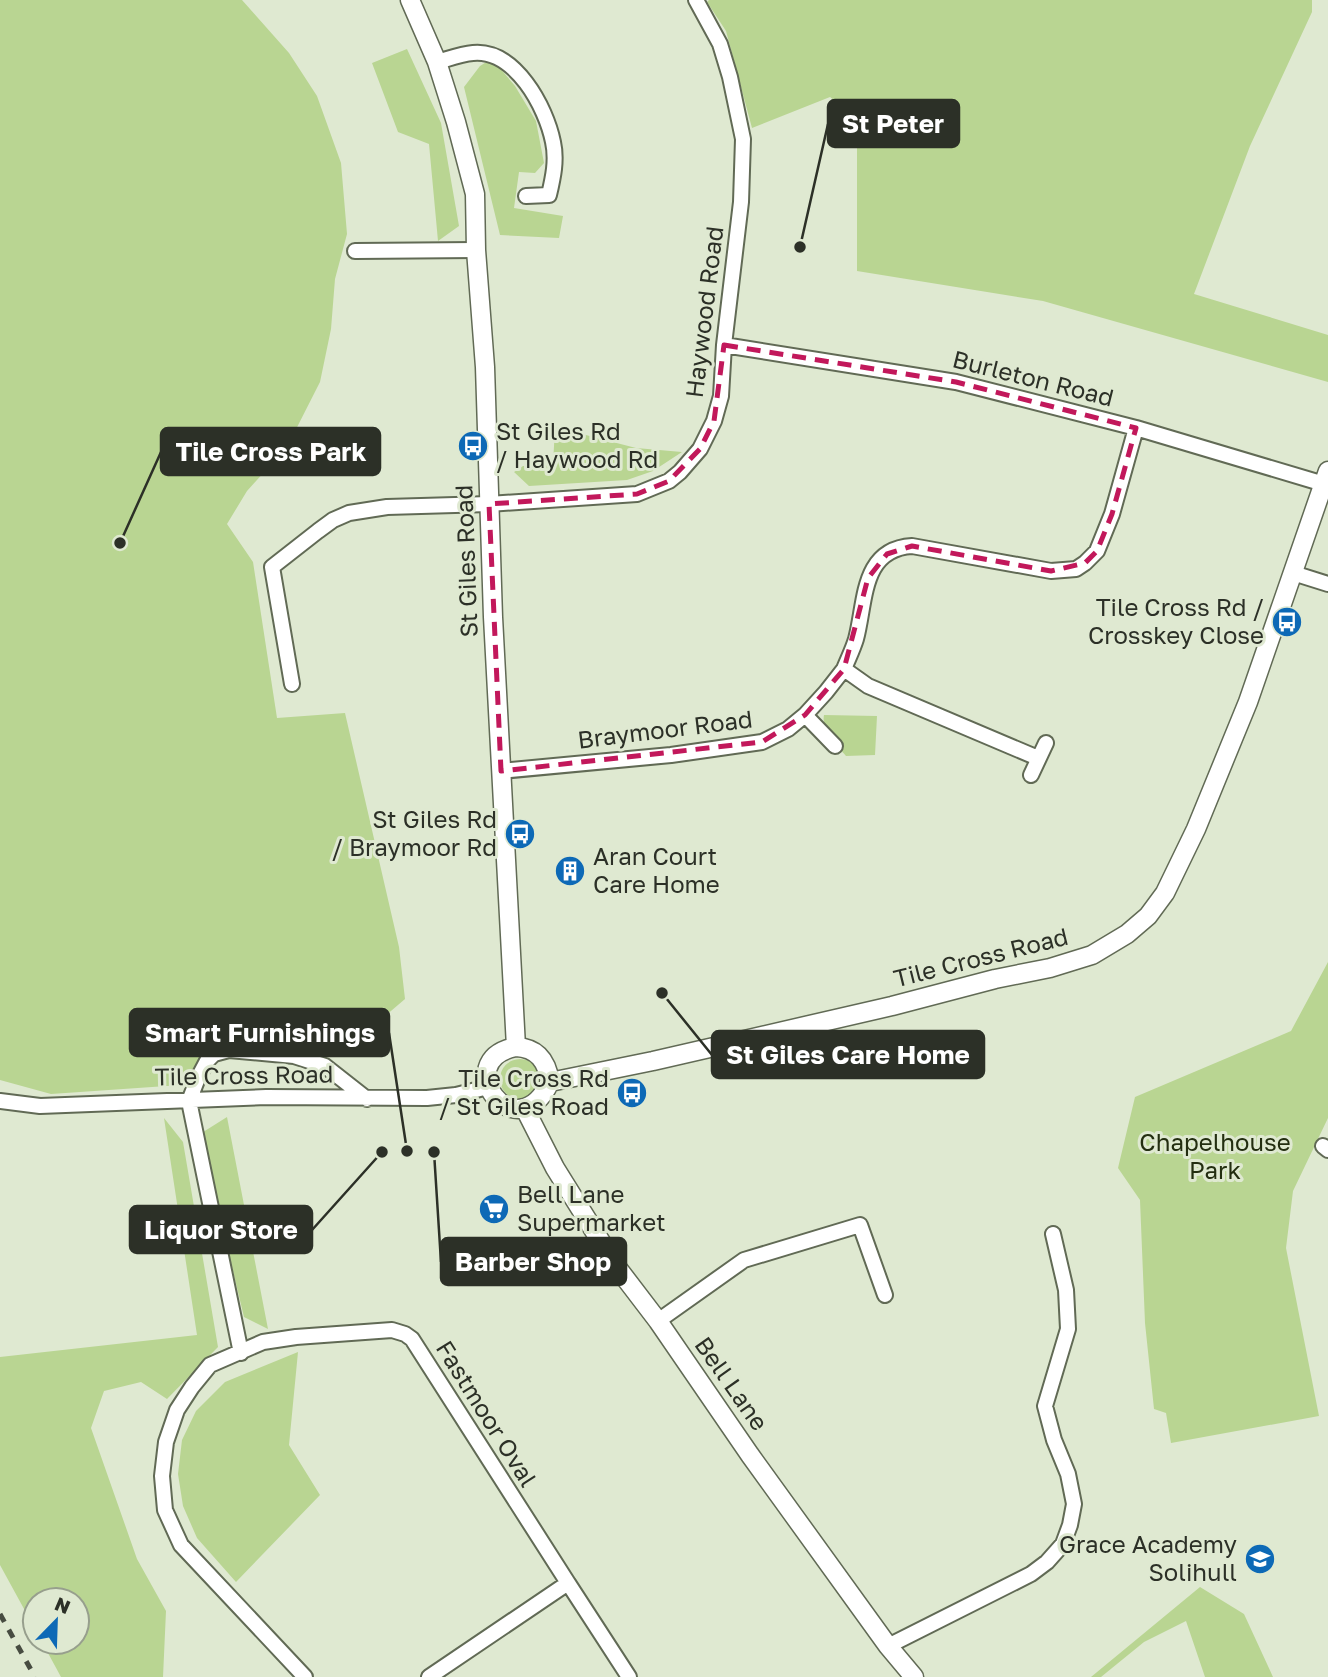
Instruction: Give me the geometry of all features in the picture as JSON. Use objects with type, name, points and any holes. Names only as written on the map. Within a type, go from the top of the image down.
[{"type":"street","name":"St Giles Road","points":[[410,0],[437,62],[475,194],[516,1047]]},
{"type":"street","name":"Haywood Road","points":[[292,684],[272,566],[333,520],[349,513],[387,507],[637,494],[670,481],[700,449],[714,421],[721,396],[724,345],[741,202],[743,139],[720,44],[696,0]]},
{"type":"street","points":[[437,62],[474,52],[499,57],[526,81],[544,113],[554,143],[555,168],[550,195],[526,196]]},
{"type":"street","points":[[355,251],[476,250]]},
{"type":"street","name":"Burleton Road","points":[[724,345],[956,382],[1326,478]]},
{"type":"street","name":"Braymoor Road","points":[[501,771],[671,755],[762,743],[788,729],[805,715],[844,669],[856,639],[868,578],[875,565],[887,554],[900,547],[912,547],[1051,570],[1076,569],[1085,563],[1097,551],[1112,514],[1136,428]]},
{"type":"street","name":"Tile Cross Road","points":[[550,1082],[653,1061],[1051,968],[1092,956],[1126,934],[1148,916],[1166,892],[1196,829],[1248,702],[1326,478]]},
{"type":"street","points":[[1293,573],[1328,584]]},
{"type":"street","points":[[844,669],[868,686],[1038,758]]},
{"type":"street","points":[[805,715],[835,746]]},
{"type":"street","points":[[1031,775],[1046,743]]},
{"type":"street","points":[[516,1047],[539,1055],[547,1067],[550,1082],[541,1098],[524,1109],[501,1104],[488,1087],[488,1070],[492,1060],[506,1049],[516,1047]]},
{"type":"street","points":[[241,1353],[188,1101],[198,1077],[214,1054],[229,1050],[294,1056],[325,1066],[367,1099]]},
{"type":"street","name":"Tile Cross Road","points":[[0,1101],[40,1106],[266,1097],[367,1099],[446,1096],[488,1087]]},
{"type":"street","name":"Bell Lane","points":[[524,1109],[555,1168],[617,1266],[888,1646],[914,1677]]},
{"type":"street","points":[[658,1321],[744,1260],[860,1225],[885,1295]]},
{"type":"street","points":[[888,1646],[1031,1574],[1047,1562],[1063,1544],[1074,1504],[1068,1474],[1054,1440],[1045,1406],[1068,1329],[1066,1290],[1053,1234]]},
{"type":"street","name":"Fastmoor Oval","points":[[305,1677],[181,1545],[165,1510],[162,1476],[166,1442],[177,1410],[210,1365],[263,1342],[392,1330],[412,1339],[568,1583]]},
{"type":"street","points":[[429,1677],[568,1583],[629,1677]]},
{"type":"highlighted area","points":[[724,345],[956,382],[1136,428],[1112,514],[1097,551],[1085,563],[1051,571],[912,546],[887,554],[868,578],[844,669],[805,715],[762,742],[501,771],[489,504],[637,494],[669,481],[700,449],[714,421]]},
{"type":"green space","points":[[0,0],[242,0],[289,53],[317,96],[341,163],[347,234],[335,279],[331,329],[320,382],[287,447],[247,491],[227,524],[253,562],[277,718],[345,713],[399,947],[405,999],[357,1040],[326,1048],[259,1037],[215,1040],[181,1085],[51,1094],[0,1080]]},
{"type":"green space","points":[[1312,0],[1312,12],[1250,146],[1194,294],[1328,335],[1328,382],[1043,301],[857,271],[857,118],[830,97],[752,128],[726,31],[707,2]]},
{"type":"green space","points":[[407,49],[441,123],[459,226],[438,241],[429,144],[398,132],[372,63]]},
{"type":"green space","points":[[488,61],[499,67],[515,86],[536,121],[544,163],[535,173],[519,172],[514,208],[563,216],[559,238],[500,235],[464,87],[480,66]]},
{"type":"green space","points":[[555,427],[636,448],[682,452],[653,471],[627,480],[529,486],[514,472],[523,466],[553,465]]},
{"type":"green space","points":[[824,715],[877,716],[875,755],[846,756],[827,732]]},
{"type":"green space","name":"Chapelhouse Park","points":[[1328,962],[1328,1118],[1293,1191],[1286,1248],[1319,1416],[1171,1443],[1166,1413],[1154,1409],[1145,1323],[1140,1200],[1118,1168],[1135,1097],[1291,1031]]},
{"type":"green space","points":[[520,1059],[534,1065],[540,1079],[534,1093],[520,1099],[506,1093],[500,1079],[506,1065]]},
{"type":"green space","points":[[227,1117],[268,1329],[244,1317],[200,1134]]},
{"type":"green space","points":[[164,1118],[183,1142],[218,1347],[167,1399],[141,1382],[104,1391],[91,1428],[137,1559],[166,1611],[163,1677],[61,1677],[50,1656],[91,1656],[91,1586],[21,1586],[21,1603],[0,1565],[0,1357],[197,1335]]},
{"type":"green space","points":[[298,1352],[289,1445],[320,1495],[236,1582],[197,1538],[183,1506],[178,1474],[182,1440],[196,1411],[225,1382]]},
{"type":"green space","points":[[1200,1587],[1244,1614],[1273,1677],[1205,1677],[1186,1621],[1144,1642],[1101,1677],[1091,1677]]},
{"type":"railway","points":[[0,1614],[35,1677]]},
{"type":"place","name":"St Peter","points":[[800,247]]},
{"type":"place","name":"St Giles Rd / Haywood Rd","points":[[473,446]]},
{"type":"place","name":"Tile Cross Park","points":[[120,543]]},
{"type":"place","name":"Tile Cross Rd / Crosskey Close","points":[[1287,622]]},
{"type":"place","name":"St Giles Rd / Braymoor Rd","points":[[520,834]]},
{"type":"place","name":"Aran Court Care Home","points":[[570,871]]},
{"type":"place","name":"St Giles Care Home","points":[[662,993]]},
{"type":"place","name":"Tile Cross Rd / St Giles Road","points":[[632,1093]]},
{"type":"place","name":"Smart Furnishings","points":[[407,1151]]},
{"type":"place","name":"Liquor Store","points":[[382,1152]]},
{"type":"place","name":"Barber Shop","points":[[434,1152]]},
{"type":"place","name":"Bell Lane Supermarket","points":[[494,1209]]},
{"type":"place","name":"Grace Academy Solihull","points":[[1260,1559]]}]
